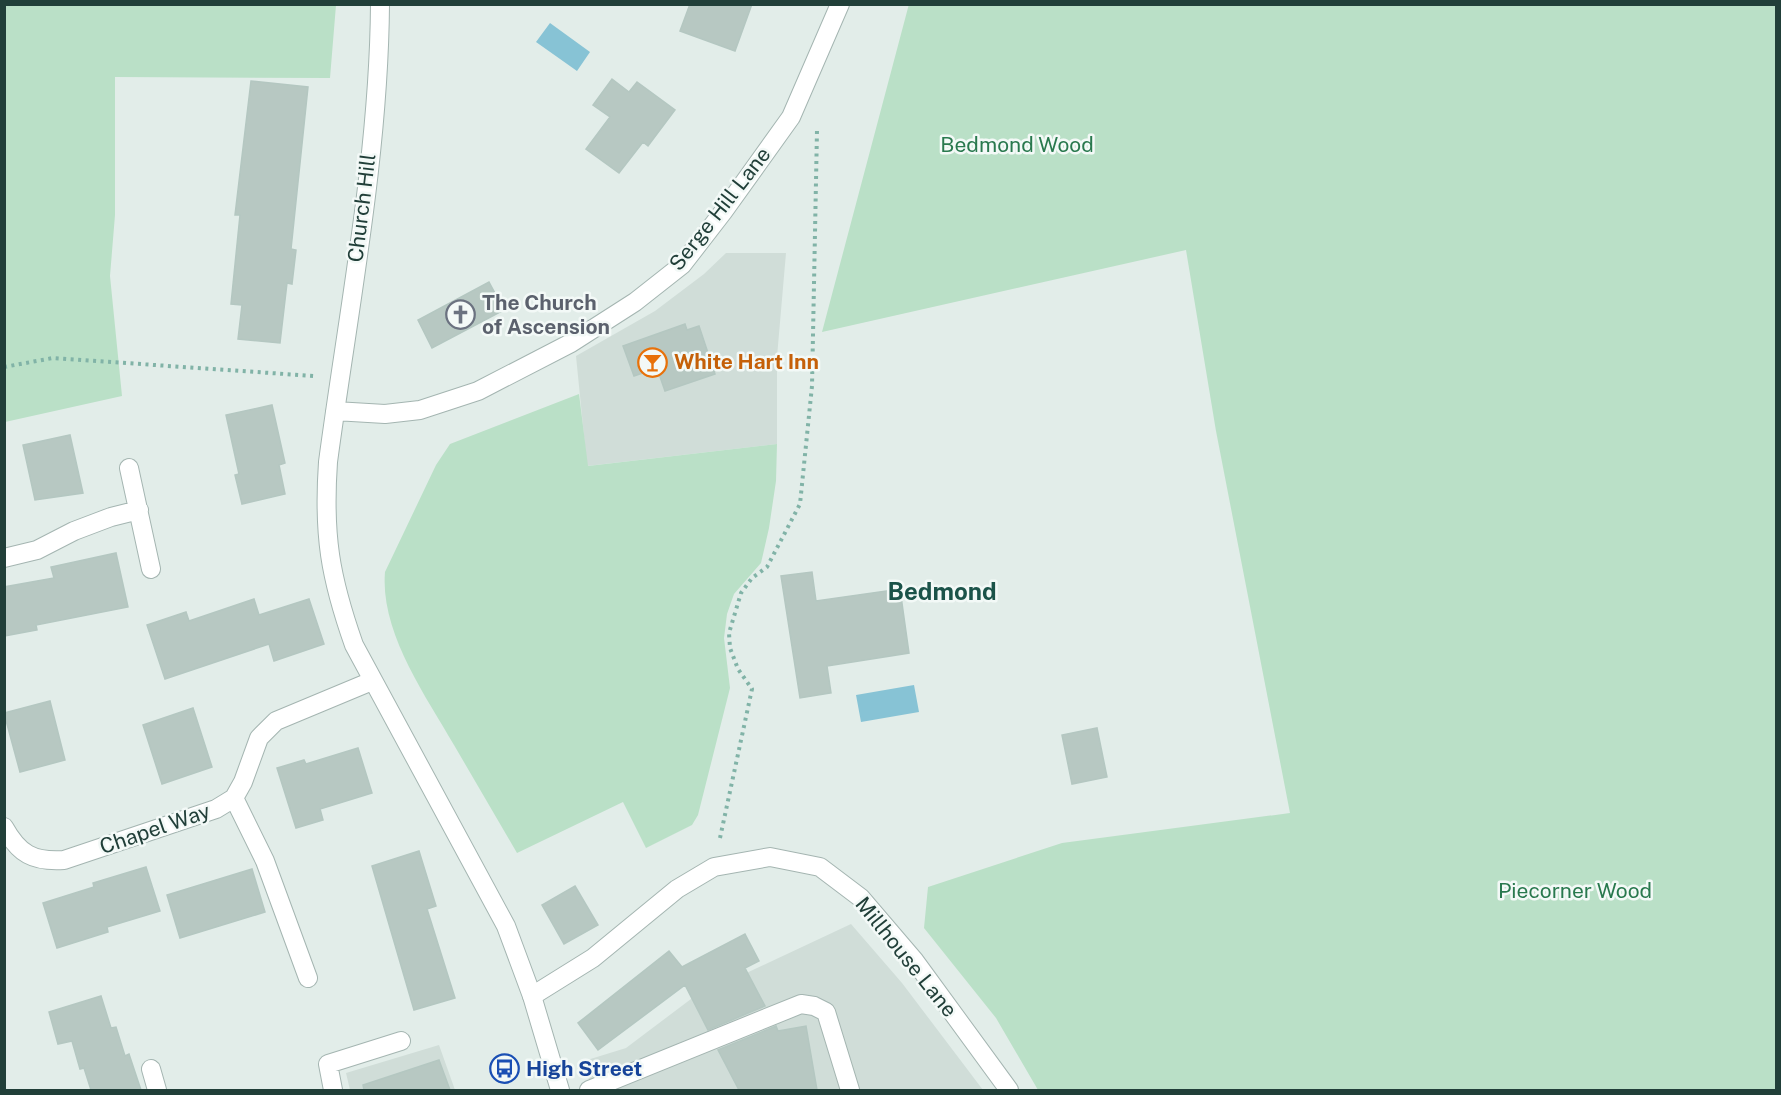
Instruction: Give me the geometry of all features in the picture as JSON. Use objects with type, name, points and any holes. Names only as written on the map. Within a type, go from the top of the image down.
[{"type":"street","name":"Church Hill","points":[[335,411],[370,150],[380,4]]},
{"type":"street","name":"Serge Hill Lane","points":[[335,411],[386,414],[420,410],[478,391],[571,343],[635,302],[682,265],[791,117],[840,4]]},
{"type":"street","points":[[335,411],[325,507],[328,558],[344,616],[372,681],[456,829],[506,926],[532,996],[560,1090]]},
{"type":"street","points":[[129,468],[151,569]]},
{"type":"street","points":[[4,558],[37,550],[74,531],[111,517],[139,510]]},
{"type":"street","name":"Chapel Way","points":[[4,827],[27,856],[43,861],[64,860],[216,809],[234,798],[243,782],[259,738],[276,721],[372,681]]},
{"type":"street","points":[[234,798],[265,861],[308,978]]},
{"type":"street","name":"Millhouse Lane","points":[[532,996],[593,958],[677,889],[714,867],[770,857],[820,867],[861,898],[914,960],[1009,1090]]},
{"type":"street","points":[[589,1090],[801,1004],[814,1006],[826,1012],[849,1090]]},
{"type":"street","points":[[333,1090],[328,1064],[401,1041]]},
{"type":"street","points":[[151,1068],[157,1090]]},
{"type":"path","points":[[714,867],[752,689],[738,669],[730,648],[734,611],[741,593],[752,578],[767,567],[800,504],[812,386],[817,125]]},
{"type":"path","points":[[4,367],[52,358],[338,378]]},
{"type":"shaded area","points":[[726,253],[786,253],[777,357],[777,444],[587,466],[576,356],[655,311],[704,274]]},
{"type":"shaded area","points":[[851,924],[902,983],[983,1090],[592,1090],[584,1061],[626,1048],[691,999]]},
{"type":"shaded area","points":[[439,1045],[455,1090],[350,1090],[346,1073]]},
{"type":"green space","points":[[5,4],[336,5],[330,78],[115,77],[115,215],[110,276],[122,396],[5,422]]},
{"type":"green space","points":[[909,4],[1776,5],[1776,1090],[1038,1090],[996,1018],[924,928],[928,887],[1062,843],[1290,813],[1216,431],[1186,250],[822,332]]},
{"type":"green space","points":[[579,394],[588,466],[777,444],[776,481],[761,563],[734,594],[727,614],[724,638],[730,688],[698,815],[692,825],[646,848],[623,802],[517,853],[407,662],[390,617],[385,595],[385,572],[436,465],[450,444]]},
{"type":"water","points":[[550,23],[590,52],[577,71],[536,42]]},
{"type":"water","points":[[914,685],[919,712],[861,722],[856,695]]},
{"type":"building","points":[[690,4],[752,4],[735,51],[680,31]]},
{"type":"building","points":[[612,79],[629,92],[637,82],[675,110],[648,146],[643,142],[619,173],[586,149],[610,117],[593,105]]},
{"type":"building","points":[[251,81],[308,87],[291,249],[296,250],[292,284],[287,283],[280,343],[238,339],[242,305],[231,304],[240,215],[235,215]]},
{"type":"building","name":"The Church of Ascension","points":[[489,282],[504,310],[432,348],[418,320]]},
{"type":"building","name":"White Hart Inn","points":[[685,324],[687,330],[699,326],[715,374],[665,391],[657,368],[634,376],[623,346]]},
{"type":"building","points":[[272,405],[285,463],[279,465],[285,494],[242,504],[235,475],[239,474],[226,415]]},
{"type":"building","points":[[70,435],[83,493],[35,500],[23,445]]},
{"type":"building","points":[[116,553],[128,607],[36,625],[37,630],[4,636],[4,587],[54,578],[51,567]]},
{"type":"building","points":[[812,572],[816,601],[900,589],[909,653],[827,666],[831,693],[800,698],[781,576]]},
{"type":"building","points":[[254,599],[259,615],[309,599],[324,644],[274,661],[269,644],[165,679],[147,625],[186,612],[189,621]]},
{"type":"building","points":[[50,701],[65,760],[20,772],[4,713]]},
{"type":"building","points":[[193,708],[212,767],[162,784],[143,725]]},
{"type":"building","points":[[1097,728],[1107,777],[1072,784],[1062,735]]},
{"type":"building","points":[[358,748],[372,793],[320,809],[323,820],[296,828],[277,768],[304,760],[306,764]]},
{"type":"building","points":[[419,851],[436,906],[427,909],[455,998],[414,1010],[372,866]]},
{"type":"building","points":[[146,867],[160,911],[107,927],[108,932],[57,948],[43,903],[94,887],[93,883]]},
{"type":"building","points":[[252,869],[265,912],[180,938],[167,895]]},
{"type":"building","points":[[575,886],[598,925],[564,944],[542,905]]},
{"type":"building","points":[[745,934],[759,961],[745,968],[765,1006],[708,1030],[685,985],[598,1050],[578,1023],[669,951],[682,967]]},
{"type":"building","points":[[101,996],[111,1028],[116,1027],[125,1056],[129,1054],[141,1090],[91,1090],[84,1068],[80,1069],[72,1041],[58,1044],[49,1012]]},
{"type":"building","points":[[776,1026],[778,1031],[806,1026],[817,1090],[739,1090],[718,1050]]},
{"type":"building","points":[[439,1060],[450,1090],[364,1090],[363,1085]]},
{"type":"place","name":"The Church of Ascension","points":[[461,315]]},
{"type":"place","name":"White Hart Inn","points":[[653,362]]},
{"type":"place","name":"High Street","points":[[505,1069]]},
{"type":"district","name":"Bedmond","points":[[942,592]]},
{"type":"park label","name":"Bedmond Wood","points":[[1017,145]]},
{"type":"park label","name":"Piecorner Wood","points":[[1575,891]]}]
